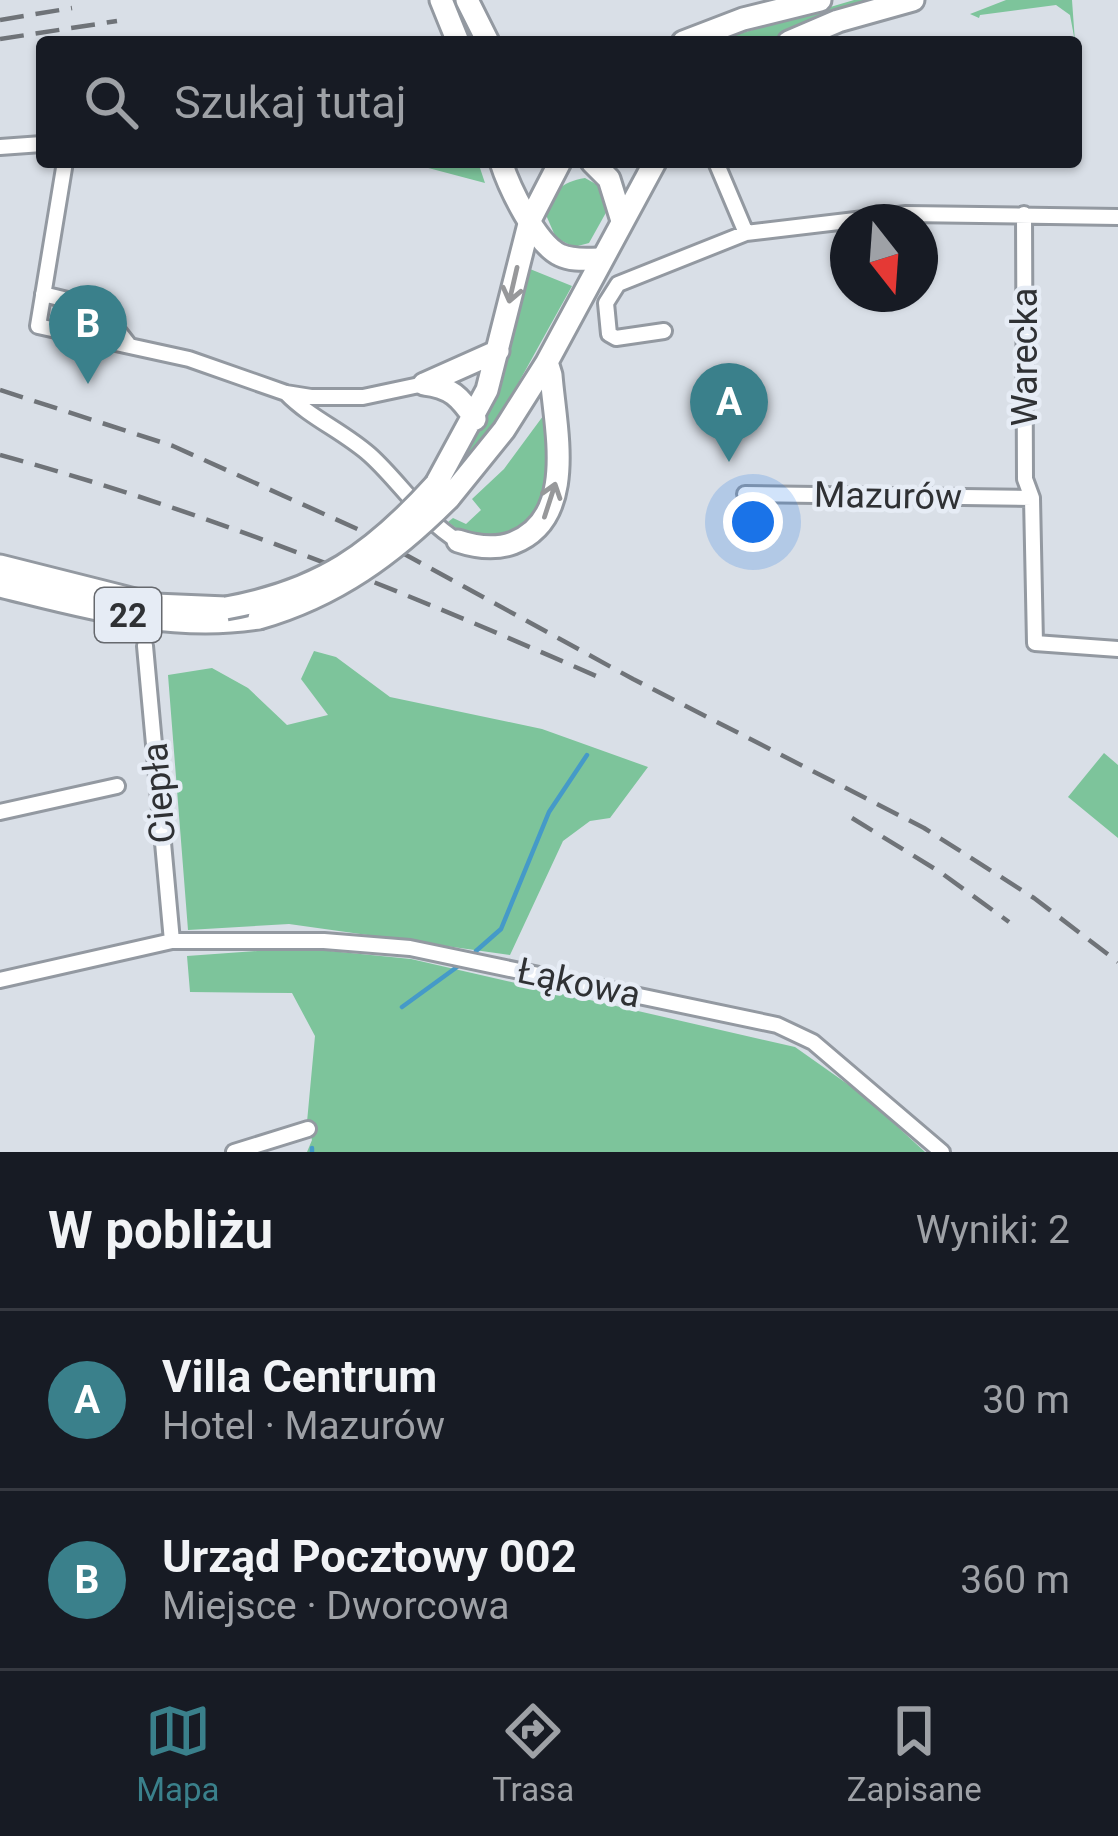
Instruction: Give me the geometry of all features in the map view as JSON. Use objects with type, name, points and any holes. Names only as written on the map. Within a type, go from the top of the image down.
[{"type":"main road","points":[[441,0],[456,36]]},
{"type":"main road","points":[[467,0],[485,36]]},
{"type":"main road","points":[[699,36],[743,19],[820,0]]},
{"type":"main road","points":[[803,36],[914,0]]},
{"type":"main road","points":[[503,168],[510,188],[544,242],[559,255],[600,259]]},
{"type":"main road","name":"22","points":[[0,566],[155,605],[226,608],[288,594],[349,564],[443,491],[498,351],[530,220],[557,168]]},
{"type":"main road","points":[[598,168],[614,190],[622,221]]},
{"type":"main road","name":"22","points":[[0,586],[160,622],[206,623],[259,618],[325,595],[365,571],[504,430],[547,362],[652,168]]},
{"type":"main road","points":[[424,384],[498,351]]},
{"type":"main road","points":[[458,541],[486,547],[519,541],[553,505],[557,466],[547,362]]},
{"type":"main road","points":[[424,384],[444,386],[459,396],[475,419]]},
{"type":"street","points":[[0,147],[36,144]]},
{"type":"street","points":[[64,168],[38,326],[189,359],[286,393],[347,398],[424,384]]},
{"type":"street","points":[[719,168],[746,233]]},
{"type":"street","name":"Warecka","points":[[1024,214],[1025,479],[1032,498],[1035,643],[1118,649]]},
{"type":"street","points":[[664,331],[616,338],[609,334],[605,311],[609,295],[628,278],[746,233],[881,216],[1118,217]]},
{"type":"street","points":[[43,294],[100,308],[129,345]]},
{"type":"street","points":[[286,393],[302,410],[370,455],[458,541]]},
{"type":"street","name":"Mazurów","points":[[745,494],[1032,498]]},
{"type":"street","name":"Ciepła","points":[[145,646],[172,941]]},
{"type":"street","points":[[0,812],[117,786]]},
{"type":"street","name":"Łąkowa","points":[[0,980],[172,941],[324,941],[410,947],[760,1020],[813,1042],[942,1152]]},
{"type":"street","points":[[234,1152],[308,1129]]},
{"type":"green space","points":[[854,0],[884,0],[782,36],[732,36]]},
{"type":"green space","points":[[1006,0],[1072,0],[1075,36],[1070,15],[1056,5],[979,18],[970,14]]},
{"type":"green space","points":[[428,168],[480,168],[485,183]]},
{"type":"green space","points":[[585,178],[603,188],[608,209],[589,243],[574,247],[556,238],[546,215],[558,189]]},
{"type":"green space","points":[[525,267],[572,286],[493,429],[450,487],[446,483],[488,409]]},
{"type":"green space","points":[[546,412],[546,486],[533,518],[520,529],[494,537],[473,535],[448,522],[453,518],[466,524],[481,510],[472,499],[504,469]]},
{"type":"green space","points":[[314,651],[336,657],[390,697],[542,729],[648,767],[610,818],[590,821],[563,841],[510,955],[289,924],[188,930],[168,675],[212,668],[248,688],[287,725],[328,715],[301,679]]},
{"type":"green space","points":[[1104,753],[1118,765],[1118,838],[1068,797]]},
{"type":"green space","points":[[300,948],[411,959],[795,1047],[863,1095],[925,1152],[307,1152],[312,1140],[307,1122],[315,1036],[292,993],[190,992],[187,956]]},
{"type":"waterway","points":[[476,951],[501,929],[549,812],[587,755]]},
{"type":"waterway","points":[[402,1007],[457,967]]},
{"type":"railway","points":[[0,20],[72,8]]},
{"type":"railway","points":[[0,39],[117,21]]},
{"type":"railway","points":[[0,390],[173,446],[364,532],[633,679],[924,828],[1034,898],[1118,962]]},
{"type":"railway","points":[[0,455],[153,501],[302,554],[596,676]]},
{"type":"railway","points":[[852,818],[1009,922]]},
{"type":"place","name":"Urząd Pocztowy 002","points":[[88,384]]},
{"type":"place","name":"Villa Centrum","points":[[729,462]]}]
